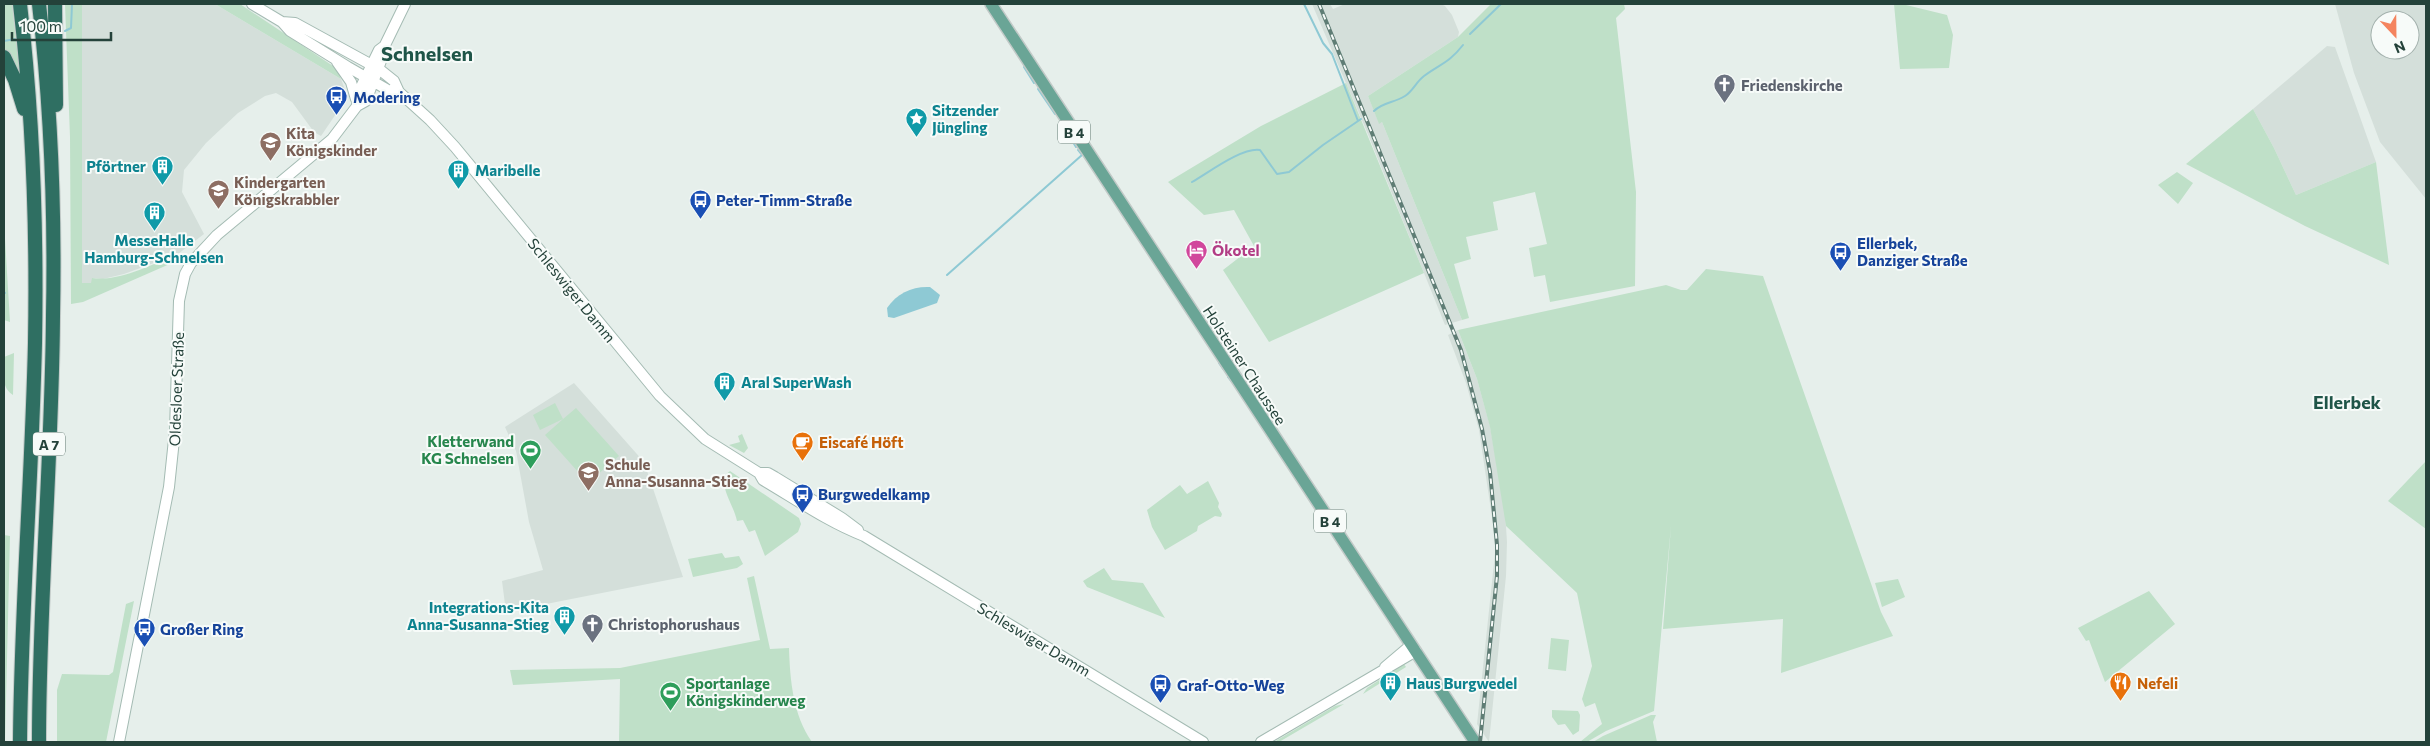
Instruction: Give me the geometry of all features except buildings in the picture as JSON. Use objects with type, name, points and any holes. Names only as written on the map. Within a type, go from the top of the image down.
[{"type":"highway","name":"A 7","points":[[20,4],[32,139],[36,264],[35,344],[25,552],[20,742]]},
{"type":"highway","name":"A 7","points":[[39,4],[51,145],[53,317],[39,742]]},
{"type":"highway","points":[[51,145],[55,115],[57,68],[55,4]]},
{"type":"highway","points":[[4,57],[15,80],[32,139]]},
{"type":"highway","name":"A 7","points":[[21,681],[45,550]]},
{"type":"highway","name":"A 7","points":[[25,552],[40,681]]},
{"type":"main road","name":"Schleswiger Damm","points":[[252,4],[282,22],[290,31],[370,80],[388,90],[399,92]]},
{"type":"main road","name":"Oldesloer Straße","points":[[119,742],[169,487],[176,430],[179,301],[185,274],[191,263],[217,235],[323,148],[342,128],[357,104],[366,100],[379,50],[385,45],[405,4]]},
{"type":"main road","name":"Holsteiner Chaussee","points":[[991,4],[1475,742]]},
{"type":"main road","name":"Schleswiger Damm","points":[[282,22],[295,23],[375,67],[394,81],[399,92],[455,146],[660,396],[710,443],[759,473],[763,480],[814,511],[841,527],[864,536],[1203,742]]},
{"type":"main road","points":[[335,59],[351,82],[357,104]]},
{"type":"main road","points":[[1261,742],[1380,671],[1413,648]]},
{"type":"shaded area","points":[[82,4],[215,4],[341,79],[345,90],[344,102],[321,136],[314,132],[292,102],[276,93],[265,96],[238,113],[206,143],[184,170],[182,192],[204,234],[178,254],[124,274],[103,279],[93,278],[92,283],[82,283]]},
{"type":"shaded area","points":[[1312,4],[1330,4],[1333,9],[1345,4],[1441,4],[1452,15],[1459,32],[1458,37],[1368,96],[1379,123],[1382,122],[1462,320],[1445,325],[1367,132]]},
{"type":"shaded area","points":[[2335,4],[2426,4],[2426,199],[2380,142],[2354,73]]},
{"type":"shaded area","points":[[2327,46],[2335,47],[2376,162],[2296,195],[2253,109]]},
{"type":"shaded area","points":[[1458,330],[1477,379],[1490,426],[1505,512],[1507,542],[1506,576],[1489,742],[1477,724],[1496,544],[1479,430],[1466,383],[1448,335]]},
{"type":"shaded area","name":"Schule Anna-Susanna-Stieg","points":[[574,383],[644,462],[683,577],[506,612],[502,581],[543,570],[529,522],[516,451],[505,427]]},
{"type":"green space","points":[[4,4],[12,4],[21,85],[4,51]]},
{"type":"green space","points":[[65,4],[82,4],[82,283],[91,283],[92,278],[103,279],[125,275],[178,254],[172,263],[83,302],[71,304],[70,137]]},
{"type":"green space","points":[[215,4],[240,4],[336,68],[341,79]]},
{"type":"green space","points":[[1491,4],[1624,4],[1625,9],[1616,18],[1636,192],[1635,286],[1550,302],[1545,275],[1534,277],[1529,248],[1547,244],[1535,192],[1493,202],[1498,230],[1466,237],[1471,259],[1454,264],[1469,318],[1462,320],[1382,122],[1379,124],[1368,96],[1458,37]]},
{"type":"green space","points":[[1894,4],[1902,4],[1947,15],[1953,35],[1949,68],[1900,69]]},
{"type":"green space","points":[[1346,83],[1424,273],[1269,342],[1223,270],[1254,246],[1234,210],[1204,215],[1168,182],[1261,126]]},
{"type":"green space","points":[[2253,109],[2296,195],[2376,162],[2389,265],[2305,226],[2186,164]]},
{"type":"green space","points":[[2177,172],[2193,183],[2178,204],[2158,185]]},
{"type":"green space","points":[[4,222],[10,322],[4,320]]},
{"type":"green space","points":[[1706,269],[1763,276],[1881,612],[1893,636],[1781,673],[1783,619],[1663,629],[1671,526],[1654,711],[1606,731],[1587,742],[1580,742],[1602,724],[1595,703],[1585,707],[1582,699],[1592,666],[1577,593],[1506,526],[1490,427],[1477,379],[1458,330],[1666,285],[1687,290]]},
{"type":"green space","points":[[14,353],[13,395],[6,388],[3,373],[4,357]]},
{"type":"green space","points":[[555,403],[563,419],[540,430],[533,415]]},
{"type":"green space","points":[[576,408],[619,456],[588,483],[545,435]]},
{"type":"green space","points":[[740,429],[748,448],[744,453],[729,445],[740,442],[738,436],[742,434]]},
{"type":"green space","points":[[2426,461],[2426,529],[2388,501]]},
{"type":"green space","points":[[730,471],[799,518],[801,524],[798,532],[765,556],[755,530],[749,532],[743,520],[737,521],[726,493],[724,482],[724,476]]},
{"type":"green space","points":[[1208,481],[1219,503],[1218,507],[1222,514],[1221,517],[1215,516],[1198,526],[1197,531],[1165,550],[1152,527],[1147,510],[1180,485],[1187,494]]},
{"type":"green space","points":[[4,535],[10,536],[5,742],[4,742]]},
{"type":"green space","points":[[722,553],[725,558],[739,556],[743,564],[737,568],[693,577],[688,559]]},
{"type":"green space","points":[[1104,568],[1112,580],[1143,583],[1165,618],[1087,587],[1083,581]]},
{"type":"green space","points":[[754,576],[770,649],[789,648],[794,697],[801,720],[812,742],[619,742],[620,679],[513,685],[510,670],[620,668],[760,640],[747,578]]},
{"type":"green space","points":[[1898,579],[1905,597],[1882,607],[1875,583]]},
{"type":"green space","points":[[2149,591],[2175,624],[2105,682],[2089,640],[2086,641],[2078,628]]},
{"type":"green space","points":[[134,601],[106,742],[57,742],[57,690],[62,674],[109,675],[113,672],[126,604]]},
{"type":"green space","points":[[1551,638],[1569,640],[1566,671],[1548,669]]},
{"type":"green space","points":[[1404,664],[1406,667],[1363,694],[1367,688]]},
{"type":"green space","points":[[1344,704],[1279,742],[1274,742],[1335,706]]},
{"type":"green space","points":[[1552,710],[1578,711],[1580,715],[1579,731],[1573,735],[1565,724],[1558,725],[1552,717]]},
{"type":"green space","points":[[1651,715],[1656,715],[1653,722],[1657,742],[1593,742],[1603,736]]},
{"type":"water","points":[[930,287],[940,295],[937,303],[894,318],[888,317],[887,308],[901,294],[912,289]]},
{"type":"waterway","points":[[65,31],[71,28],[72,4]]},
{"type":"waterway","points":[[1304,4],[1323,43],[1332,54],[1358,121]]},
{"type":"waterway","points":[[1470,34],[1501,4]]},
{"type":"waterway","points":[[4,41],[15,39]]},
{"type":"waterway","points":[[1374,111],[1408,94],[1421,78],[1449,60],[1463,45]]},
{"type":"waterway","points":[[1024,67],[1034,83]]},
{"type":"waterway","points":[[1038,89],[1055,114]]},
{"type":"waterway","points":[[1192,182],[1235,156],[1253,150],[1260,150],[1277,174],[1289,172],[1323,145],[1361,119]]},
{"type":"waterway","points":[[1060,121],[1076,147]]},
{"type":"waterway","points":[[947,275],[1082,155],[1078,150]]},
{"type":"waterway","points":[[1219,363],[1224,370]]},
{"type":"waterway","points":[[1228,377],[1232,382]]},
{"type":"railway","points":[[1319,4],[1461,350],[1482,429],[1490,472],[1497,545],[1497,576],[1480,742]]},
{"type":"place","name":"Friedenskirche","points":[[1725,104]]},
{"type":"place","name":"Modering","points":[[337,116]]},
{"type":"place","name":"Sitzender Jüngling","points":[[916,138]]},
{"type":"place","name":"Kita Königskinder","points":[[270,161]]},
{"type":"place","name":"Pförtner","points":[[162,185]]},
{"type":"place","name":"Maribelle","points":[[459,189]]},
{"type":"place","name":"Kindergarten Königskrabbler","points":[[218,210]]},
{"type":"place","name":"Peter-Timm-Straße","points":[[700,219]]},
{"type":"place","name":"MesseHalle Hamburg-Schnelsen","points":[[154,231]]},
{"type":"place","name":"Ökotel","points":[[1196,269]]},
{"type":"place","name":"Ellerbek, Danziger Straße","points":[[1841,271]]},
{"type":"place","name":"Aral SuperWash","points":[[725,401]]},
{"type":"place","name":"Eiscafé Höft","points":[[803,461]]},
{"type":"place","name":"Kletterwand KG Schnelsen","points":[[530,469]]},
{"type":"place","name":"Schule Anna-Susanna-Stieg","points":[[589,492]]},
{"type":"place","name":"Burgwedelkamp","points":[[802,513]]},
{"type":"place","name":"Integrations-Kita Anna-Susanna-Stieg","points":[[565,635]]},
{"type":"place","name":"Christophorushaus","points":[[592,643]]},
{"type":"place","name":"Großer Ring","points":[[144,648]]},
{"type":"place","name":"Haus Burgwedel","points":[[1390,702]]},
{"type":"place","name":"Nefeli","points":[[2121,702]]},
{"type":"place","name":"Graf-Otto-Weg","points":[[1161,704]]},
{"type":"place","name":"Sportanlage Königskinderweg","points":[[670,711]]},
{"type":"district","name":"Schnelsen","points":[[427,53]]},
{"type":"district","name":"Ellerbek","points":[[2347,402]]}]
